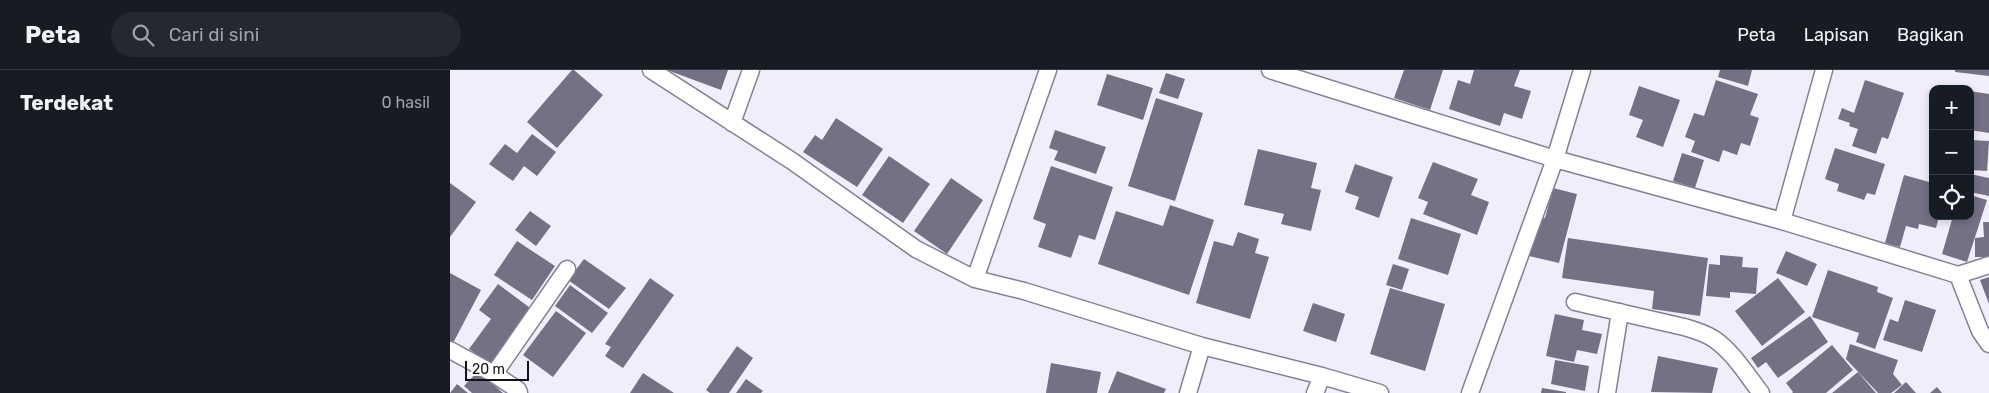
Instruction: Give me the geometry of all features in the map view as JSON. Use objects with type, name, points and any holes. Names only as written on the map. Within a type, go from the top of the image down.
[{"type":"street","points":[[732,123],[751,70]]},
{"type":"street","points":[[975,279],[1048,70]]},
{"type":"street","points":[[1270,70],[1291,73],[1555,159],[1782,221],[1958,275],[1989,265]]},
{"type":"street","points":[[1470,393],[1555,159],[1582,70]]},
{"type":"street","points":[[1782,221],[1824,70]]},
{"type":"street","points":[[652,71],[792,161],[916,249],[975,279],[1024,291],[1202,346],[1322,376],[1380,393]]},
{"type":"street","points":[[494,374],[567,269]]},
{"type":"street","points":[[1958,275],[1980,331],[1989,344]]},
{"type":"street","points":[[1575,302],[1684,326],[1713,338],[1725,349],[1761,393]]},
{"type":"street","points":[[1607,393],[1620,312]]},
{"type":"street","points":[[1188,393],[1202,346]]},
{"type":"street","points":[[450,350],[494,374],[518,390],[519,393]]},
{"type":"street","points":[[1315,393],[1322,376]]},
{"type":"building","points":[[572,70],[603,95],[557,148],[527,122]]},
{"type":"building","points":[[667,70],[728,70],[721,90]]},
{"type":"building","points":[[1404,70],[1443,70],[1430,110],[1394,98]]},
{"type":"building","points":[[1474,70],[1520,70],[1514,86],[1531,91],[1522,119],[1504,113],[1500,126],[1449,109],[1458,80],[1470,84]]},
{"type":"building","points":[[1720,70],[1752,70],[1748,86],[1718,77]]},
{"type":"building","points":[[1955,70],[1989,70],[1989,76],[1955,72]]},
{"type":"building","points":[[1166,73],[1185,79],[1178,99],[1159,93]]},
{"type":"building","points":[[1107,74],[1153,88],[1143,120],[1097,105]]},
{"type":"building","points":[[1716,80],[1758,94],[1750,115],[1759,118],[1750,146],[1741,143],[1737,155],[1723,150],[1719,162],[1691,152],[1695,141],[1685,137],[1694,113],[1704,116]]},
{"type":"building","points":[[1865,80],[1904,93],[1888,139],[1882,137],[1876,154],[1852,146],[1858,129],[1849,126],[1850,123],[1838,119],[1842,108],[1854,113]]},
{"type":"building","points":[[1639,86],[1680,100],[1663,147],[1636,137],[1643,120],[1629,115]]},
{"type":"building","points":[[1974,92],[1989,94],[1989,133],[1974,131]]},
{"type":"building","points":[[1156,98],[1203,113],[1175,201],[1128,186]]},
{"type":"building","points":[[836,118],[883,149],[857,187],[803,152],[815,135],[822,140]]},
{"type":"building","points":[[1055,130],[1106,147],[1096,174],[1054,160],[1058,151],[1049,148]]},
{"type":"building","points":[[532,134],[556,152],[537,176],[524,166],[513,181],[489,164],[505,144],[517,153]]},
{"type":"building","points":[[1974,140],[1989,141],[1987,171],[1974,170]]},
{"type":"building","points":[[1835,148],[1885,164],[1875,195],[1867,193],[1864,200],[1837,191],[1839,184],[1825,179]]},
{"type":"building","points":[[1258,149],[1317,163],[1311,188],[1321,190],[1311,231],[1281,224],[1284,214],[1244,205]]},
{"type":"building","points":[[1682,153],[1704,160],[1695,188],[1673,181]]},
{"type":"building","points":[[889,156],[930,184],[903,223],[862,195]]},
{"type":"building","points":[[1433,162],[1478,179],[1471,195],[1489,202],[1477,235],[1423,214],[1428,202],[1418,198]]},
{"type":"building","points":[[1355,164],[1393,177],[1379,218],[1355,209],[1359,197],[1345,192]]},
{"type":"building","points":[[1051,166],[1113,187],[1095,240],[1079,235],[1071,258],[1038,247],[1046,224],[1033,219]]},
{"type":"building","points":[[1904,175],[1929,182],[1929,220],[1938,220],[1936,228],[1919,224],[1918,229],[1906,226],[1900,247],[1885,243]]},
{"type":"building","points":[[1974,175],[1989,178],[1989,196],[1974,193]]},
{"type":"building","points":[[951,178],[983,200],[947,254],[914,231]]},
{"type":"building","points":[[450,183],[476,202],[450,237]]},
{"type":"building","points":[[1553,188],[1577,194],[1559,263],[1529,256],[1539,217],[1545,218]]},
{"type":"building","points":[[1974,196],[1987,200],[1967,262],[1942,254],[1952,220],[1974,220]]},
{"type":"building","points":[[1170,205],[1214,220],[1189,295],[1098,264],[1116,211],[1163,226]]},
{"type":"building","points":[[530,211],[551,226],[536,246],[515,230]]},
{"type":"building","points":[[1411,218],[1461,234],[1448,275],[1398,259]]},
{"type":"building","points":[[1983,222],[1989,222],[1989,257],[1975,257],[1975,238],[1984,237]]},
{"type":"building","points":[[1238,232],[1259,239],[1255,253],[1269,257],[1250,319],[1196,303],[1214,241],[1233,246]]},
{"type":"building","points":[[1568,238],[1708,258],[1700,316],[1652,309],[1654,291],[1562,278]]},
{"type":"building","points":[[517,241],[555,266],[532,300],[494,275]]},
{"type":"building","points":[[1786,251],[1817,264],[1807,286],[1776,273]]},
{"type":"building","points":[[1720,255],[1743,257],[1742,267],[1758,268],[1756,294],[1730,292],[1730,298],[1706,296],[1709,264],[1720,265]]},
{"type":"building","points":[[584,259],[626,288],[609,309],[568,280]]},
{"type":"building","points":[[1393,264],[1409,269],[1402,290],[1386,285]]},
{"type":"building","points":[[1828,270],[1878,287],[1877,292],[1893,298],[1875,349],[1856,342],[1859,333],[1812,317]]},
{"type":"building","points":[[450,273],[481,290],[453,343],[450,341]]},
{"type":"building","points":[[1989,277],[1989,304],[1980,280]]},
{"type":"building","points":[[650,278],[674,295],[623,368],[605,356],[611,347],[605,344]]},
{"type":"building","points":[[1778,278],[1805,312],[1762,346],[1735,311]]},
{"type":"building","points":[[498,284],[533,310],[492,365],[469,349],[491,319],[479,310]]},
{"type":"building","points":[[570,285],[608,313],[592,333],[555,306]]},
{"type":"building","points":[[1390,288],[1445,304],[1425,371],[1370,354]]},
{"type":"building","points":[[1905,300],[1936,310],[1922,352],[1883,340],[1890,319],[1898,322]]},
{"type":"building","points":[[1313,303],[1345,314],[1336,342],[1303,331]]},
{"type":"building","points":[[556,311],[586,333],[553,377],[523,355]]},
{"type":"building","points":[[1555,314],[1584,320],[1582,330],[1602,334],[1597,354],[1577,350],[1574,362],[1546,356]]},
{"type":"building","points":[[1810,316],[1828,342],[1778,378],[1766,362],[1758,368],[1751,358]]},
{"type":"building","points":[[1850,344],[1898,360],[1893,374],[1902,385],[1891,393],[1878,393],[1846,359]]},
{"type":"building","points":[[1832,345],[1853,370],[1826,393],[1792,393],[1786,383]]},
{"type":"building","points":[[737,346],[753,358],[729,393],[710,393],[706,390]]},
{"type":"building","points":[[1658,356],[1718,368],[1712,393],[1651,392]]},
{"type":"building","points":[[1555,360],[1589,366],[1585,391],[1551,384]]},
{"type":"building","points":[[1051,363],[1101,372],[1097,393],[1046,393]]},
{"type":"building","points":[[478,371],[503,393],[472,393],[464,386]]},
{"type":"building","points":[[1117,371],[1166,389],[1164,393],[1108,393]]},
{"type":"building","points":[[1858,372],[1876,393],[1832,393]]},
{"type":"building","points":[[643,373],[674,393],[630,393]]},
{"type":"building","points":[[746,379],[763,391],[761,393],[736,393]]},
{"type":"building","points":[[1906,382],[1916,393],[1894,393]]},
{"type":"building","points":[[457,384],[468,393],[450,393]]},
{"type":"building","points":[[1937,387],[1942,393],[1930,393]]},
{"type":"building","points":[[1542,388],[1566,392],[1566,393],[1541,393]]}]
